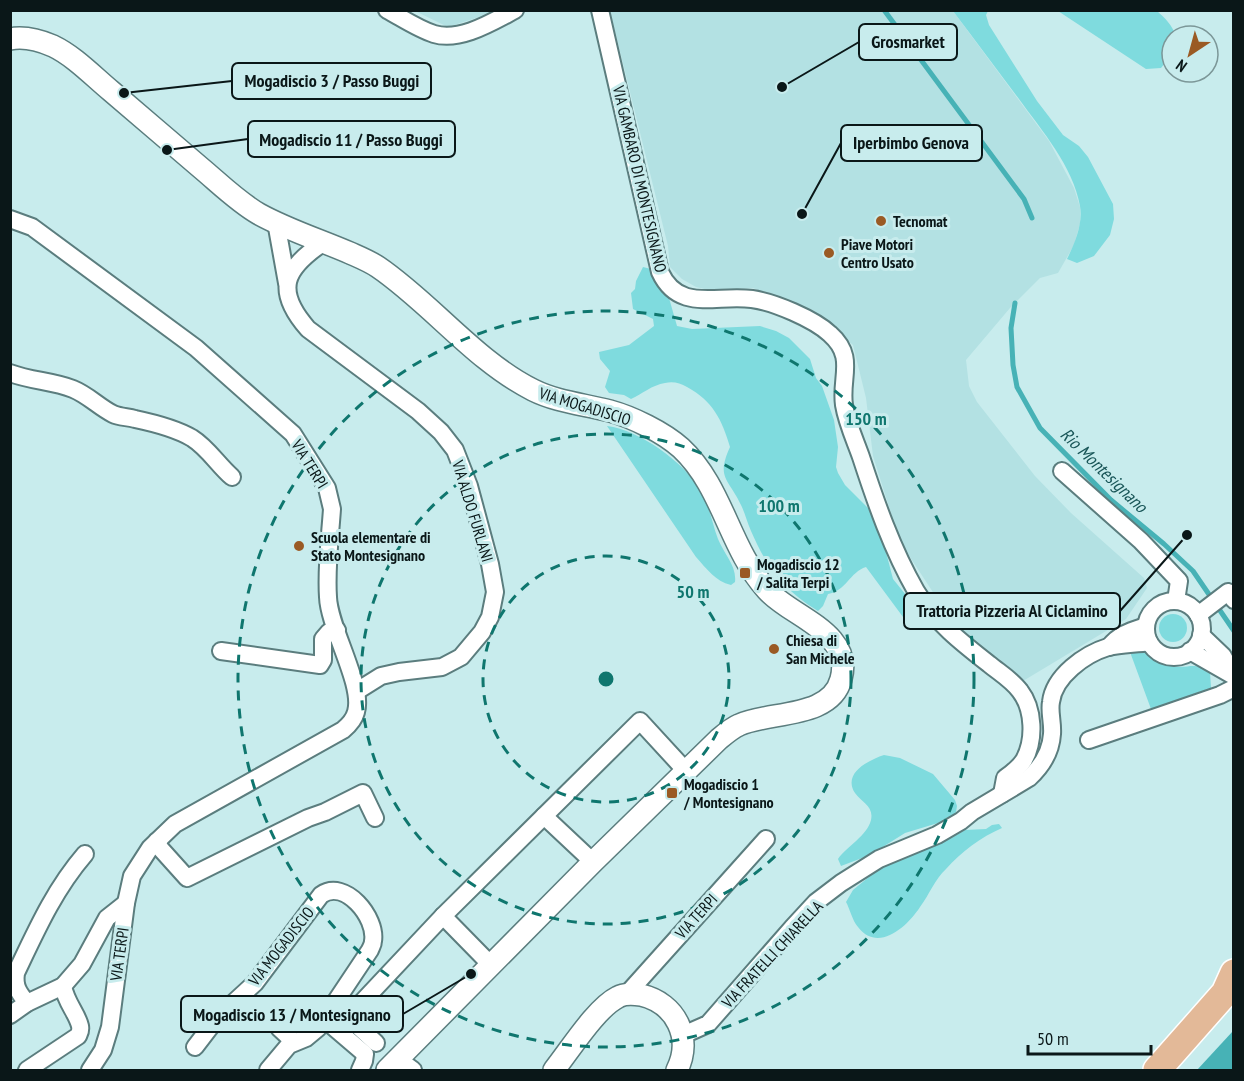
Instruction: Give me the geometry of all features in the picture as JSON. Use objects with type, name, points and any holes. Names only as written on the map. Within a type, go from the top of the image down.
[{"type":"main road","points":[[1157,1071],[1231,985]]},
{"type":"street","points":[[387,10],[432,33],[451,35],[479,27],[515,10]]},
{"type":"street","name":"VIA GAMBARO DI MONTESIGNANO","points":[[600,10],[660,272],[665,282],[671,289],[689,298],[753,299],[768,304],[817,325],[838,341],[846,358],[844,405],[848,420],[877,504],[897,554],[917,593],[952,635],[1015,684],[1028,704],[1031,716],[1027,754],[1018,768],[1005,778],[1002,794]]},
{"type":"street","name":"VIA MOGADISCIO","points":[[10,39],[29,39],[56,47],[240,201],[276,222],[375,264],[398,281],[505,374],[533,390],[561,401],[628,416],[680,448],[700,472],[723,510],[744,559],[758,579],[769,593],[789,609],[820,628],[835,644],[842,661],[841,681],[829,698],[813,709],[739,725],[719,739],[492,964],[400,1067]]},
{"type":"street","name":"VIA TERPI","points":[[10,219],[32,227],[196,348],[293,434],[317,470],[331,499],[328,599],[342,651],[357,691],[357,711],[351,723],[343,730],[175,824],[150,848],[132,876],[126,903],[110,1027],[103,1050],[90,1071]]},
{"type":"street","name":"VIA ALDO FURLANI","points":[[276,222],[287,295],[293,313],[308,329],[418,411],[441,432],[455,450],[469,486],[490,564],[495,592],[489,617],[482,632],[461,657],[442,667],[381,676],[357,691]]},
{"type":"street","points":[[287,283],[298,263],[324,242]]},
{"type":"street","points":[[10,373],[73,389],[89,397],[112,414],[174,430],[192,438],[207,449],[218,465],[232,477]]},
{"type":"street","points":[[1062,471],[1141,541],[1179,580],[1176,601]]},
{"type":"street","points":[[1202,612],[1231,596]]},
{"type":"street","points":[[1176,601],[1202,612],[1201,635],[1197,644],[1190,651],[1182,656],[1172,657],[1155,650],[1148,634],[1148,619],[1156,607],[1163,603],[1176,601]]},
{"type":"street","points":[[222,651],[320,665],[323,660],[323,639],[329,632],[337,630]]},
{"type":"street","name":"VIA FRATELLI CHIARELLA","points":[[683,1035],[708,1024],[816,902],[841,883],[879,859],[937,835],[961,822],[972,812],[1029,778],[1045,759],[1050,748],[1051,702],[1055,688],[1064,674],[1087,657],[1108,647],[1148,634]]},
{"type":"street","points":[[1201,635],[1223,656],[1233,680]]},
{"type":"street","points":[[1190,651],[1233,680]]},
{"type":"street","points":[[1089,740],[1220,695],[1233,680]]},
{"type":"street","points":[[376,1043],[348,1017],[443,916],[640,721],[686,771]]},
{"type":"street","points":[[157,841],[160,848],[187,878],[363,793],[375,818]]},
{"type":"street","points":[[544,816],[593,862]]},
{"type":"street","name":"VIA TERPI","points":[[554,1071],[605,1005],[620,995],[627,994],[766,838]]},
{"type":"street","points":[[27,1003],[18,992],[15,983],[16,973],[48,906],[85,854]]},
{"type":"street","name":"VIA MOGADISCIO","points":[[195,1047],[218,1017],[255,983],[321,895],[327,891],[337,890],[349,896],[360,906],[371,926],[373,941],[360,968],[324,1019],[306,1038],[285,1048],[268,1071]]},
{"type":"street","points":[[10,1015],[27,1003],[63,986],[82,964],[107,918],[126,903]]},
{"type":"street","points":[[443,916],[492,964]]},
{"type":"street","points":[[27,1071],[78,1036],[80,1032],[80,1026],[64,997],[63,986]]},
{"type":"street","points":[[627,994],[648,997],[660,1003],[679,1022],[684,1046],[682,1060],[677,1071]]},
{"type":"street","points":[[324,1019],[365,1054],[360,1071]]},
{"type":"street","points":[[279,1028],[294,1042]]},
{"type":"shaded area","points":[[415,11],[498,11],[448,27]]},
{"type":"shaded area","points":[[610,11],[953,11],[1049,141],[1074,188],[1080,207],[1080,224],[1074,245],[1058,273],[1040,278],[1010,308],[966,360],[969,386],[977,402],[1035,476],[1071,513],[1144,578],[1147,588],[1126,619],[1023,681],[965,635],[944,609],[900,542],[873,456],[866,398],[853,345],[830,326],[803,309],[753,288],[713,291],[696,287],[682,279],[670,267],[668,246]]},
{"type":"shaded area","points":[[953,11],[988,11],[986,15],[989,25],[1037,101],[1063,135],[1079,146],[1088,157],[1113,204],[1114,219],[1110,235],[1094,256],[1077,263],[1067,259],[1075,240],[1081,213],[1071,177],[1047,136]]},
{"type":"shaded area","points":[[1058,11],[1157,11],[1169,24],[1160,24],[1160,68],[1146,69]]},
{"type":"shaded area","points":[[643,267],[651,269],[669,298],[677,326],[692,329],[760,326],[789,338],[810,359],[834,420],[838,447],[836,467],[838,473],[845,485],[871,511],[893,579],[918,610],[917,621],[903,617],[866,567],[839,589],[828,594],[818,611],[777,577],[763,556],[741,505],[725,478],[724,465],[730,447],[724,428],[710,405],[696,392],[682,384],[671,382],[660,384],[631,399],[624,395],[609,393],[605,387],[610,371],[600,359],[599,352],[629,345],[654,326],[653,319],[633,309],[631,293],[635,289]]},
{"type":"shaded area","points":[[607,426],[647,441],[673,459],[694,480],[704,497],[718,539],[732,565],[735,582],[731,585],[720,581],[696,557]]},
{"type":"shaded area","points":[[1173,614],[1183,618],[1187,628],[1183,638],[1173,642],[1163,638],[1159,628],[1163,618]]},
{"type":"shaded area","points":[[1143,650],[1164,664],[1179,667],[1195,666],[1210,672],[1211,688],[1151,709],[1130,652]]},
{"type":"shaded area","points":[[884,755],[900,758],[933,774],[955,800],[956,812],[952,817],[905,833],[870,855],[841,866],[838,859],[861,836],[871,820],[871,811],[855,793],[852,779],[859,768]]},
{"type":"shaded area","points":[[999,824],[1002,828],[972,846],[942,873],[914,915],[900,929],[892,934],[874,938],[858,927],[846,902],[853,890],[881,867],[907,858],[933,843],[953,837],[965,830],[986,829]]},
{"type":"shaded area","points":[[1233,1031],[1233,1070],[1197,1070]]},
{"type":"waterway","name":"Rio Montesignano","points":[[884,10],[1024,199],[1032,218]]},
{"type":"waterway","name":"Rio Montesignano","points":[[1015,303],[1011,328],[1017,387],[1040,428],[1111,500],[1193,571],[1234,631]]},
{"type":"place","name":"Grosmarket","points":[[782,87]]},
{"type":"place","name":"Mogadiscio 3 / Passo Buggi","points":[[124,93]]},
{"type":"place","name":"Mogadiscio 11 / Passo Buggi","points":[[167,150]]},
{"type":"place","name":"Iperbimbo Genova","points":[[802,214]]},
{"type":"place","name":"Tecnomat","points":[[881,221]]},
{"type":"place","name":"Piave Motori Centro Usato","points":[[829,253]]},
{"type":"place","name":"Trattoria Pizzeria Al Ciclamino","points":[[1187,535]]},
{"type":"place","name":"Scuola elementare di Stato Montesignano","points":[[299,546]]},
{"type":"place","name":"Mogadiscio 12 / Salita Terpi","points":[[745,573]]},
{"type":"place","name":"Chiesa di San Michele","points":[[774,649]]},
{"type":"place","name":"Mogadiscio 1 / Montesignano","points":[[672,793]]},
{"type":"place","name":"Mogadiscio 13 / Montesignano","points":[[471,974]]}]
